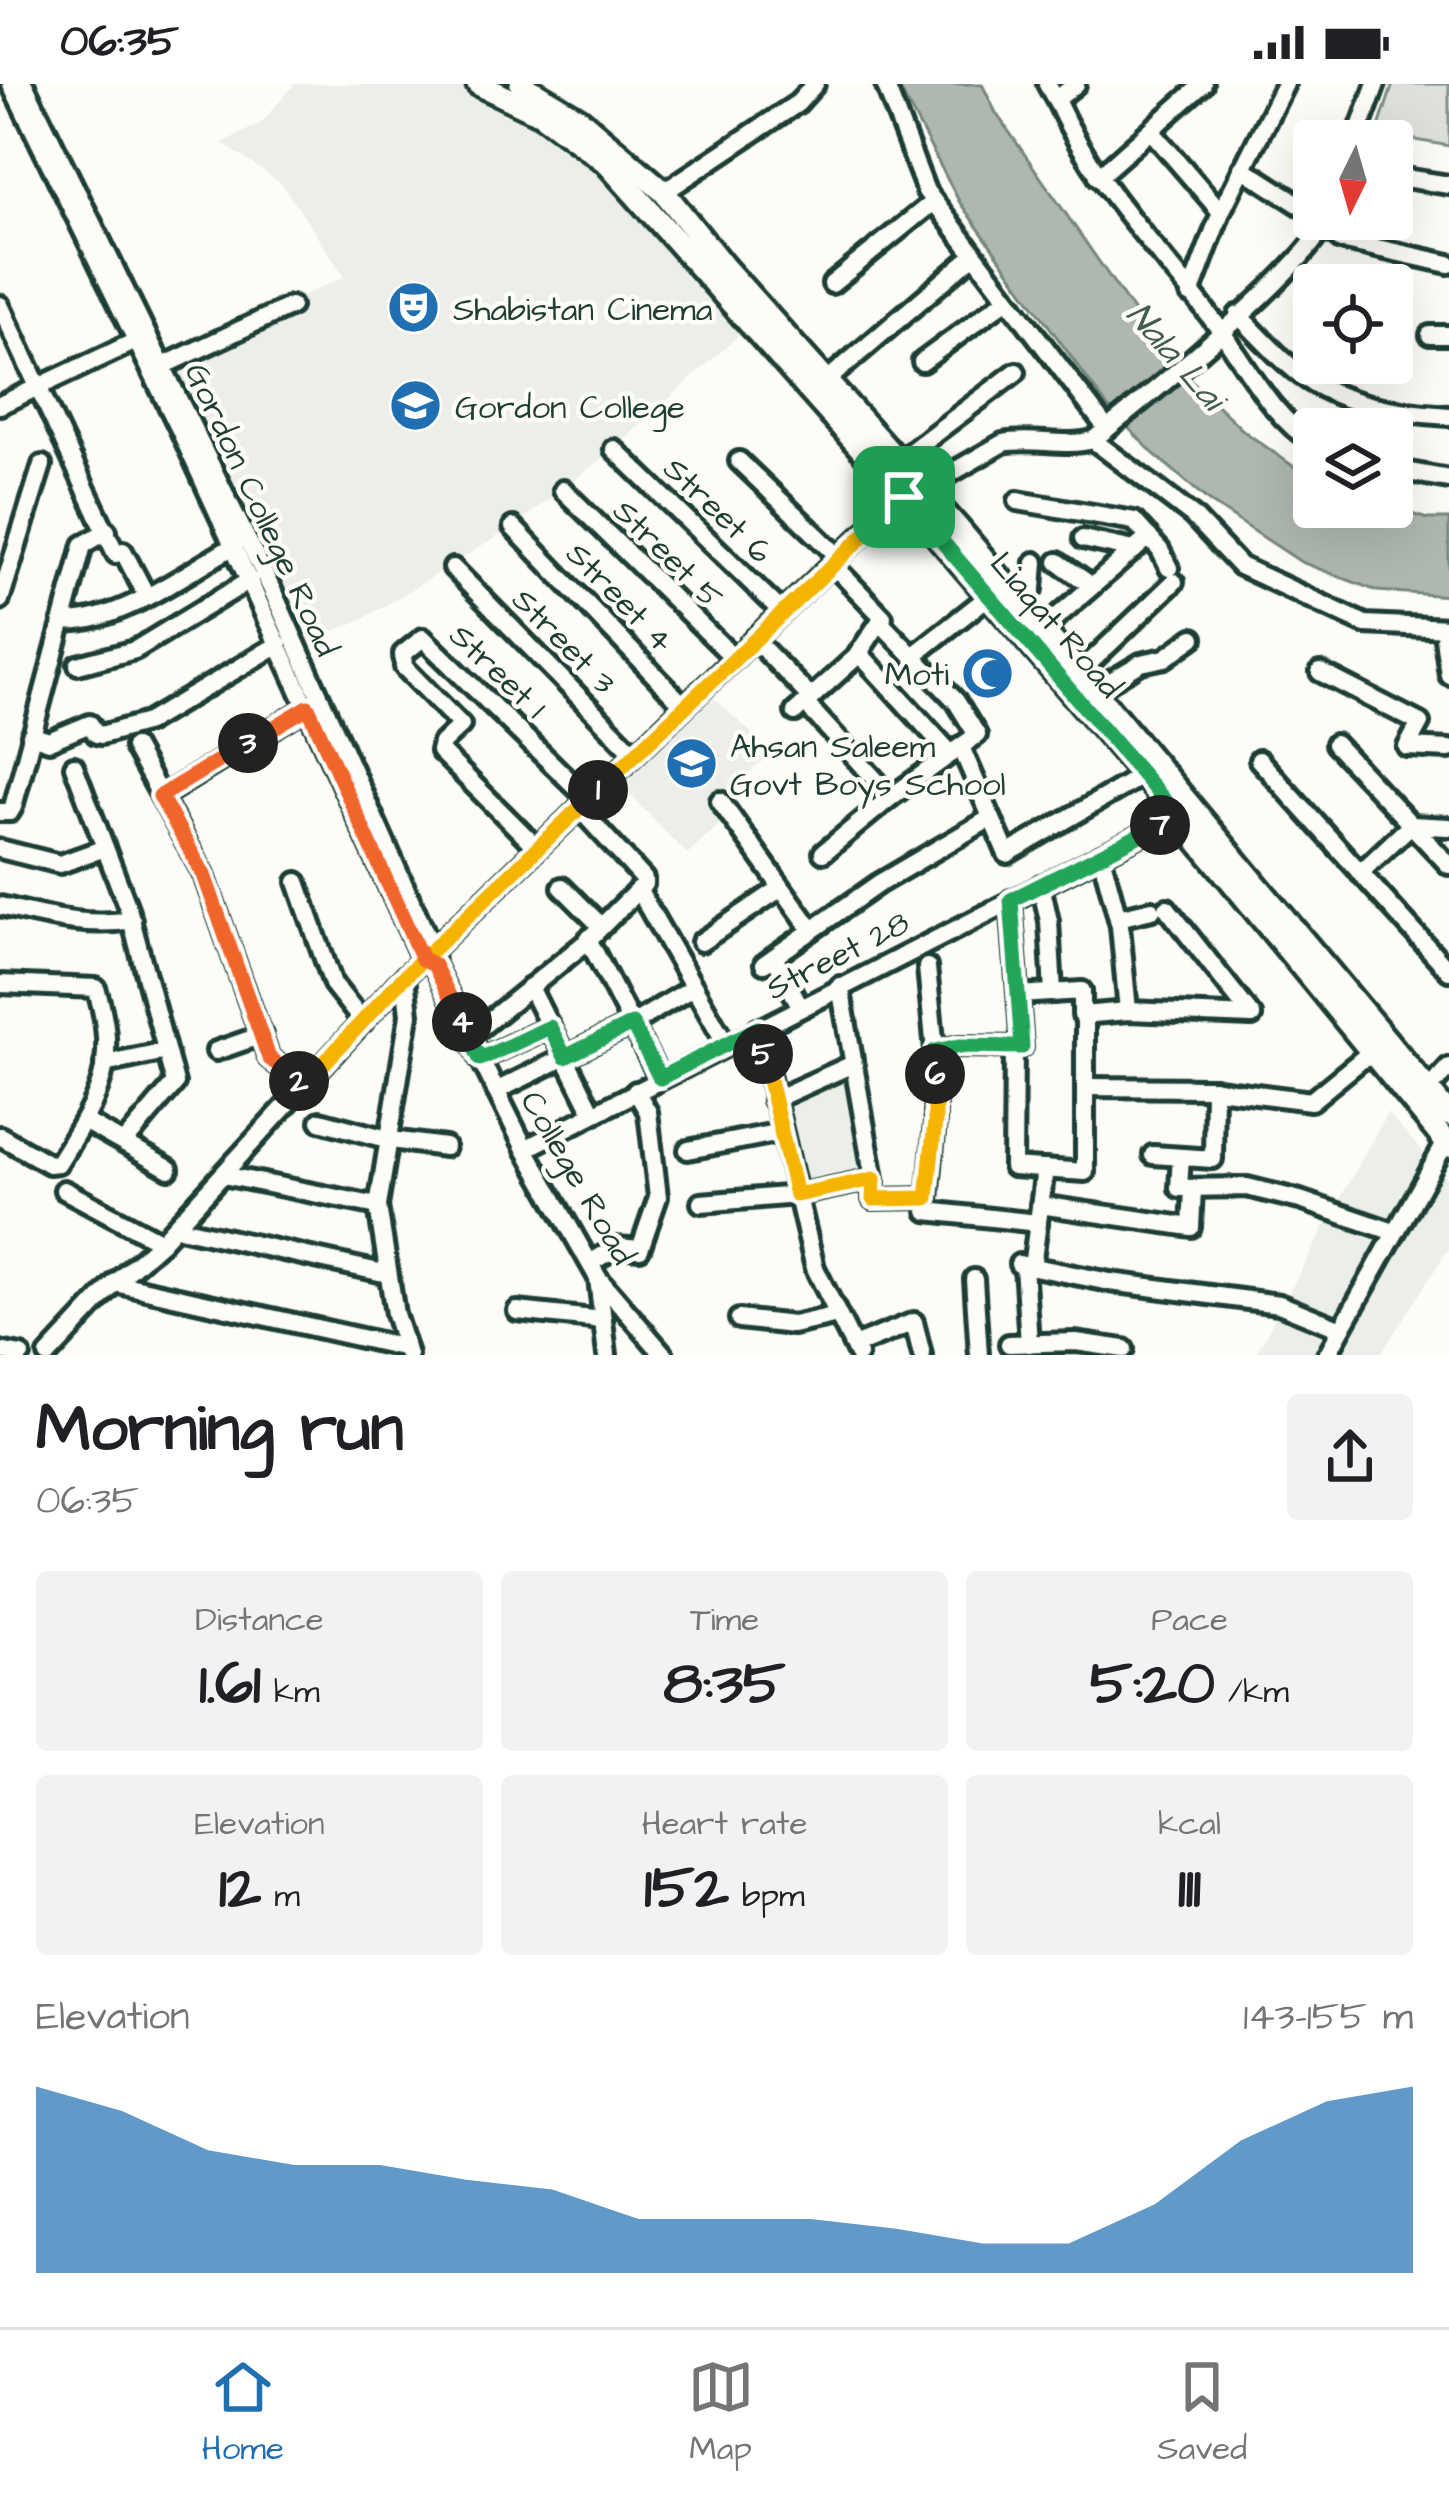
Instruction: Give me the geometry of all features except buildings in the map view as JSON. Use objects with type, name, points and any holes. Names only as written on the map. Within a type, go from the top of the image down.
[{"type":"main road","name":"Liaqat Road","points":[[478,84],[541,114],[606,162],[914,494],[1017,598],[1449,1115]]},
{"type":"main road","name":"Liaqat Road","points":[[520,84],[579,119],[664,191],[724,267],[897,462],[914,494],[989,596],[1178,816],[1447,1144]]},
{"type":"street","name":"Gordon College Road","points":[[11,84],[430,958]]},
{"type":"street","name":"Gordon College Road","points":[[24,84],[280,608],[430,958]]},
{"type":"street","points":[[664,191],[798,103],[815,84]]},
{"type":"street","points":[[885,84],[933,202],[1007,299],[1100,435],[1193,516],[1240,566],[1365,624],[1447,633],[1449,675]]},
{"type":"street","points":[[1076,84],[1051,92],[1098,177],[1190,294],[1215,336],[1293,430]]},
{"type":"street","points":[[1098,177],[1203,84]]},
{"type":"street","points":[[1190,294],[1221,212],[1285,84]]},
{"type":"street","points":[[1363,120],[1376,84]]},
{"type":"street","points":[[1152,132],[1221,212]]},
{"type":"street","points":[[1242,168],[1293,202]]},
{"type":"street","points":[[1413,179],[1449,185]]},
{"type":"street","points":[[832,284],[933,202]]},
{"type":"street","points":[[48,1355],[161,1242],[406,976],[430,958],[537,848],[836,561],[914,494],[1004,443],[1078,444],[1100,435],[1287,271],[1308,240]]},
{"type":"street","points":[[1348,240],[1449,264]]},
{"type":"street","points":[[825,382],[967,261]]},
{"type":"street","points":[[922,362],[1007,299]]},
{"type":"street","points":[[0,304],[6,336],[38,386],[116,554],[123,551],[146,595]]},
{"type":"street","points":[[163,366],[291,306]]},
{"type":"street","points":[[1238,315],[1302,376],[1336,394],[1403,413],[1449,416]]},
{"type":"street","points":[[0,404],[136,341]]},
{"type":"street","points":[[897,462],[1016,372]]},
{"type":"street","name":"Street 6","points":[[614,449],[782,612]]},
{"type":"street","points":[[739,461],[883,617],[859,653],[804,704]]},
{"type":"street","points":[[0,600],[42,465]]},
{"type":"street","points":[[1413,473],[1449,479]]},
{"type":"street","name":"Street 5","points":[[563,490],[734,658]]},
{"type":"street","points":[[1018,501],[1134,521],[1142,543],[1171,575],[1079,673]]},
{"type":"street","name":"Street 4","points":[[514,527],[684,706]]},
{"type":"street","points":[[0,812],[13,807],[83,545],[107,531]]},
{"type":"street","points":[[1083,539],[1142,543]]},
{"type":"street","points":[[1042,629],[1142,543]]},
{"type":"street","points":[[62,621],[118,611],[234,546]]},
{"type":"street","points":[[1017,598],[1033,590],[1035,562]]},
{"type":"street","points":[[1058,562],[1092,586]]},
{"type":"street","name":"Street 3","points":[[453,568],[634,754]]},
{"type":"street","points":[[78,665],[135,650],[250,580]]},
{"type":"street","points":[[913,656],[989,596]]},
{"type":"street","points":[[823,854],[977,735],[956,700],[880,622]]},
{"type":"street","name":"Street 1","points":[[537,848],[440,751],[461,725],[404,667],[403,654],[423,638],[583,804]]},
{"type":"street","points":[[1094,691],[1141,663],[1166,658],[1193,638]]},
{"type":"street","points":[[754,639],[804,704],[891,797]]},
{"type":"street","points":[[31,735],[49,741],[90,724],[101,735],[148,722],[279,644]]},
{"type":"street","points":[[859,653],[956,751],[1003,850],[1013,853],[1143,776]]},
{"type":"street","points":[[1320,672],[1420,723],[1407,747],[1449,749]]},
{"type":"street","points":[[160,796],[308,707]]},
{"type":"street","points":[[1335,744],[1449,865]]},
{"type":"street","points":[[134,747],[204,875],[269,1058],[304,1085]]},
{"type":"street","points":[[1259,760],[1449,971]]},
{"type":"street","points":[[74,766],[131,920],[174,1088],[124,1143]]},
{"type":"street","points":[[720,801],[812,930]]},
{"type":"street","points":[[469,1037],[595,933],[644,878],[583,804]]},
{"type":"street","name":"Street 28","points":[[525,1149],[1178,816]]},
{"type":"street","points":[[800,1006],[769,960],[878,884],[989,819]]},
{"type":"street","points":[[1360,873],[1411,825],[1449,827]]},
{"type":"street","points":[[0,849],[59,863],[105,848]]},
{"type":"street","points":[[1101,855],[1118,918],[1128,1011]]},
{"type":"street","points":[[297,882],[332,984],[362,1022]]},
{"type":"street","points":[[1040,885],[1048,921],[1053,993]]},
{"type":"street","points":[[562,887],[595,933],[660,1078]]},
{"type":"street","points":[[701,942],[781,888]]},
{"type":"street","points":[[638,889],[726,1044]]},
{"type":"street","points":[[935,1051],[959,1046],[1022,1047],[1011,900]]},
{"type":"street","points":[[0,906],[78,923],[131,920]]},
{"type":"street","points":[[1019,995],[1082,991],[1082,1015],[1128,1011],[1252,1016],[1159,909],[1118,918]]},
{"type":"street","name":"College Road","points":[[430,958],[525,1149],[594,1271],[664,1355]]},
{"type":"street","points":[[927,967],[935,1051],[927,1211],[1190,1226],[1192,1190]]},
{"type":"street","points":[[115,1283],[407,1351],[378,1206],[409,1016],[406,976]]},
{"type":"street","points":[[0,984],[96,988],[106,1046],[101,1090],[54,1165],[0,1136]]},
{"type":"street","points":[[840,986],[874,1179],[873,1199],[927,1198]]},
{"type":"street","points":[[530,987],[593,1113]]},
{"type":"street","points":[[496,1091],[694,988]]},
{"type":"street","points":[[1014,1047],[1013,1167],[1085,1172],[1085,1014]]},
{"type":"street","points":[[480,1059],[550,1027]]},
{"type":"street","points":[[758,1028],[815,1268],[856,1351],[914,1322],[922,1355]]},
{"type":"street","points":[[216,1051],[262,1035]]},
{"type":"street","points":[[104,1064],[166,1051]]},
{"type":"street","points":[[1085,1087],[1214,1088],[1312,1101],[1372,1052]]},
{"type":"street","points":[[773,1100],[853,1064]]},
{"type":"street","points":[[1428,1090],[1449,1067]]},
{"type":"street","points":[[1153,1155],[1213,1159],[1214,1088]]},
{"type":"street","points":[[608,1355],[594,1271],[617,1247],[640,1249],[658,1197],[648,1112],[636,1091]]},
{"type":"street","points":[[84,1121],[169,1168]]},
{"type":"street","points":[[320,1121],[391,1140],[445,1147]]},
{"type":"street","points":[[688,1150],[781,1132]]},
{"type":"street","points":[[1327,1355],[1447,1144]]},
{"type":"street","points":[[1181,1156],[1179,1188],[1247,1187],[1394,1232]]},
{"type":"street","points":[[1041,1347],[1025,1266],[1045,1169]]},
{"type":"street","points":[[223,1175],[378,1206]]},
{"type":"street","points":[[701,1203],[796,1195],[874,1179]]},
{"type":"street","points":[[64,1190],[161,1242]]},
{"type":"street","points":[[175,1227],[388,1274]]},
{"type":"street","points":[[1025,1266],[1279,1304],[1341,1329]]},
{"type":"street","points":[[974,1280],[979,1355]]},
{"type":"street","points":[[517,1311],[603,1320]]},
{"type":"street","points":[[739,1319],[793,1325],[838,1315]]},
{"type":"street","points":[[1009,1344],[1041,1347],[1076,1342],[1124,1349]]},
{"type":"street","points":[[0,1351],[21,1355]]},
{"type":"shaded area","name":"Gordon College","points":[[295,84],[478,84],[606,162],[751,324],[614,449],[513,527],[365,618],[288,650],[150,363],[345,277],[281,183],[222,143],[260,124]]},
{"type":"shaded area","points":[[897,84],[982,84],[996,113],[1161,351],[1245,432],[1293,466],[1293,528],[1413,528],[1413,514],[1449,519],[1449,596],[1377,591],[1301,562],[1210,502],[1106,405],[960,203]]},
{"type":"shaded area","points":[[1393,84],[1449,84],[1449,146],[1413,140],[1413,120],[1381,120]]},
{"type":"shaded area","name":"Ahsan Saleem Govt Boys School","points":[[702,687],[773,753],[720,796],[730,815],[687,854],[612,776]]},
{"type":"shaded area","points":[[853,1064],[874,1179],[797,1195],[773,1100]]},
{"type":"shaded area","points":[[1387,1113],[1449,1181],[1449,1248],[1380,1355],[1255,1355]]},
{"type":"place","name":"Shabistan Cinema","points":[[414,308]]},
{"type":"place","name":"Gordon College","points":[[416,406]]},
{"type":"place","name":"Moti","points":[[988,673]]},
{"type":"place","name":"Ahsan Saleem Govt Boys School","points":[[691,764]]},
{"type":"route","points":[[904,497],[422,959],[304,1085],[269,1058],[204,875],[160,796],[308,707],[422,959],[434,965],[480,1059],[550,1027],[565,1057],[632,1024],[660,1078],[758,1028],[796,1195],[874,1179],[873,1199],[927,1198],[935,1122],[935,1051],[959,1046],[1022,1047],[1011,900],[1178,816],[904,497]]},
{"type":"water label","name":"Nala Lai","points":[[1177,355]]}]
